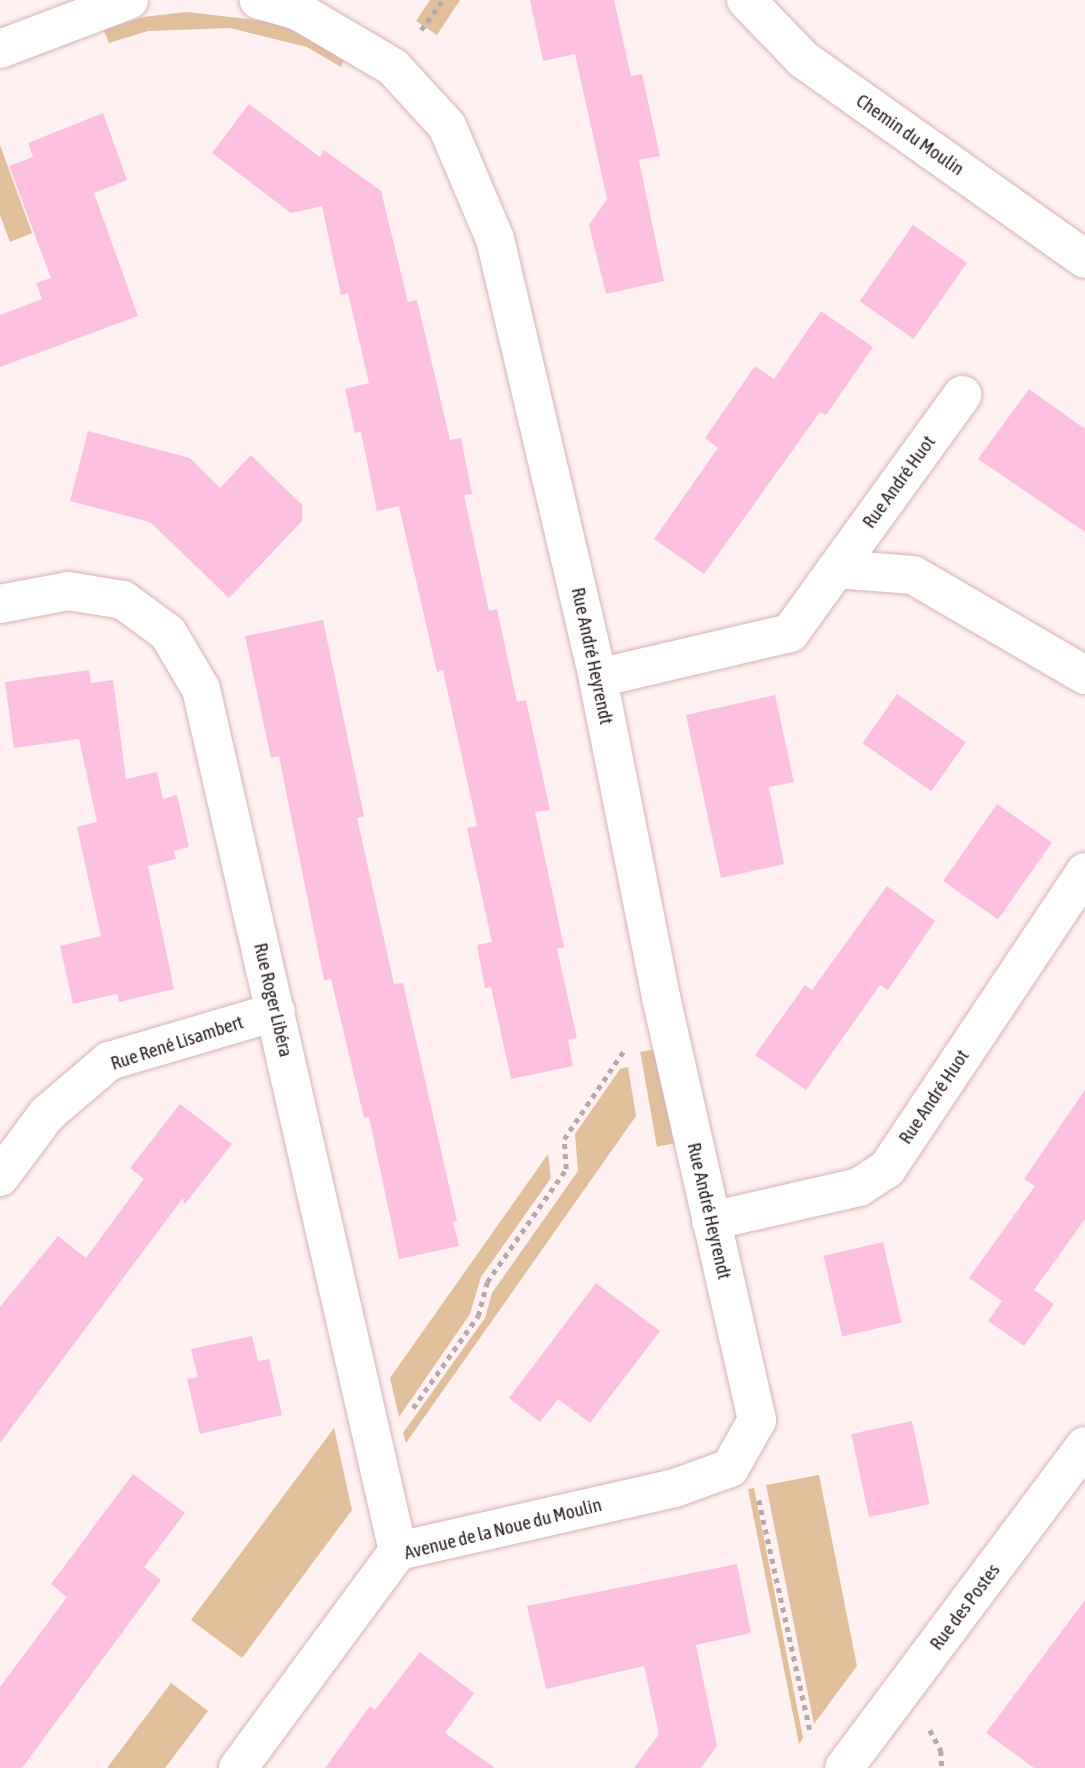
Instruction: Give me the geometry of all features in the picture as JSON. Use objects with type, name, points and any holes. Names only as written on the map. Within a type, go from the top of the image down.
[{"type":"street","points":[[0,49],[129,0]]},
{"type":"street","name":"Rue André Heyrendt","points":[[259,0],[299,11],[393,67],[447,126],[495,239],[598,678],[661,998],[711,1221],[752,1431]]},
{"type":"street","name":"Chemin du Moulin","points":[[746,0],[804,60],[1085,258]]},
{"type":"street","name":"Rue André Huot","points":[[598,678],[790,634],[961,395]]},
{"type":"street","points":[[836,569],[914,576],[1083,680]]},
{"type":"street","name":"Rue Roger Libéra","points":[[0,604],[68,591],[122,600],[169,634],[201,689],[398,1551]]},
{"type":"street","name":"Rue André Huot","points":[[711,1221],[859,1187],[887,1169],[1085,872]]},
{"type":"street","name":"Rue René Lisambert","points":[[0,1177],[47,1114],[109,1061],[276,1012]]},
{"type":"street","name":"Avenue de la Noue du Moulin","points":[[238,1768],[398,1551],[675,1488],[730,1468],[752,1431]]},
{"type":"street","name":"Rue des Postes","points":[[844,1768],[1085,1446]]},
{"type":"path","points":[[378,1457],[478,1316],[487,1282],[566,1169],[564,1139],[661,998]]},
{"type":"path","points":[[752,1431],[814,1745]]},
{"type":"shaded area","points":[[430,0],[460,0],[437,35],[416,21]]},
{"type":"shaded area","points":[[187,12],[272,22],[346,54],[341,67],[307,47],[230,28],[148,31],[109,43],[104,30],[143,17]]},
{"type":"shaded area","points":[[0,145],[32,233],[10,242],[0,215]]},
{"type":"shaded area","points":[[657,1049],[674,1144],[657,1146],[640,1052]]},
{"type":"shaded area","points":[[628,1067],[636,1116],[406,1443],[403,1433],[485,1318],[492,1293],[578,1171],[575,1134],[620,1069]]},
{"type":"shaded area","points":[[548,1154],[551,1178],[481,1277],[470,1314],[399,1417],[390,1378]]},
{"type":"shaded area","points":[[334,1428],[352,1510],[242,1658],[191,1620]]},
{"type":"shaded area","points":[[819,1475],[857,1666],[814,1724],[766,1485]]},
{"type":"shaded area","points":[[754,1488],[803,1738],[799,1744],[748,1489]]},
{"type":"shaded area","points":[[171,1683],[208,1711],[165,1768],[107,1768]]},
{"type":"building","points":[[530,0],[614,0],[631,76],[642,74],[660,156],[639,160],[664,281],[606,294],[589,225],[607,199],[575,54],[543,61]]},
{"type":"building","points":[[249,104],[320,157],[324,150],[381,191],[408,302],[417,300],[450,440],[461,438],[472,494],[464,495],[489,611],[497,609],[517,702],[526,700],[550,810],[535,812],[564,947],[557,949],[577,1038],[568,1040],[573,1066],[511,1079],[491,987],[485,988],[477,945],[492,942],[467,828],[477,826],[443,670],[437,672],[399,506],[377,511],[361,432],[355,433],[345,389],[369,383],[348,293],[341,295],[322,206],[291,213],[212,153]]},
{"type":"building","points":[[103,113],[127,180],[94,193],[138,316],[0,367],[0,315],[42,299],[36,283],[51,278],[9,166],[33,157],[28,143]]},
{"type":"building","points":[[913,225],[967,263],[914,339],[860,301]]},
{"type":"building","points":[[821,311],[873,347],[826,415],[820,412],[704,574],[654,539],[718,448],[705,438],[755,366],[774,379]]},
{"type":"building","points":[[1029,389],[1085,429],[1085,532],[978,459]]},
{"type":"building","points":[[88,431],[190,458],[220,488],[251,455],[302,505],[302,521],[229,598],[150,522],[70,501]]},
{"type":"building","points":[[323,620],[364,816],[357,818],[394,984],[403,983],[457,1221],[453,1222],[459,1246],[399,1259],[369,1117],[364,1118],[331,979],[324,980],[279,756],[271,758],[245,636]]},
{"type":"building","points":[[89,670],[91,683],[113,680],[126,779],[157,772],[163,799],[177,795],[189,847],[174,851],[176,859],[148,866],[174,989],[119,1002],[117,994],[73,1004],[60,946],[101,936],[77,827],[97,822],[79,739],[14,748],[5,682]]},
{"type":"building","points":[[897,694],[966,742],[931,791],[863,743]]},
{"type":"building","points":[[775,695],[794,782],[769,787],[784,864],[721,878],[686,715]]},
{"type":"building","points":[[997,804],[1052,842],[998,919],[943,881]]},
{"type":"building","points":[[887,886],[935,921],[888,990],[880,985],[806,1090],[755,1055],[805,985],[812,990]]},
{"type":"building","points":[[1085,1090],[1085,1219],[1034,1290],[1054,1304],[1024,1346],[988,1321],[1002,1301],[969,1278],[1035,1186],[1024,1179]]},
{"type":"building","points":[[180,1104],[232,1144],[184,1205],[183,1198],[0,1443],[0,1307],[58,1236],[86,1258],[144,1179],[130,1168]]},
{"type":"building","points":[[883,1242],[902,1323],[842,1337],[824,1256]]},
{"type":"building","points":[[596,1283],[660,1331],[590,1423],[558,1399],[540,1422],[509,1398]]},
{"type":"building","points":[[252,1336],[258,1361],[269,1359],[282,1415],[200,1434],[187,1379],[198,1377],[191,1349]]},
{"type":"building","points":[[912,1421],[930,1504],[869,1517],[851,1434]]},
{"type":"building","points":[[133,1474],[185,1513],[144,1567],[161,1580],[22,1768],[0,1768],[0,1687],[67,1597],[51,1584]]},
{"type":"building","points":[[737,1564],[751,1633],[696,1645],[717,1746],[701,1768],[634,1768],[659,1734],[644,1666],[546,1689],[527,1606]]},
{"type":"building","points":[[1085,1600],[1085,1768],[1034,1768],[986,1733]]},
{"type":"building","points":[[420,1652],[474,1693],[445,1733],[495,1768],[325,1768],[370,1706],[375,1710]]}]
